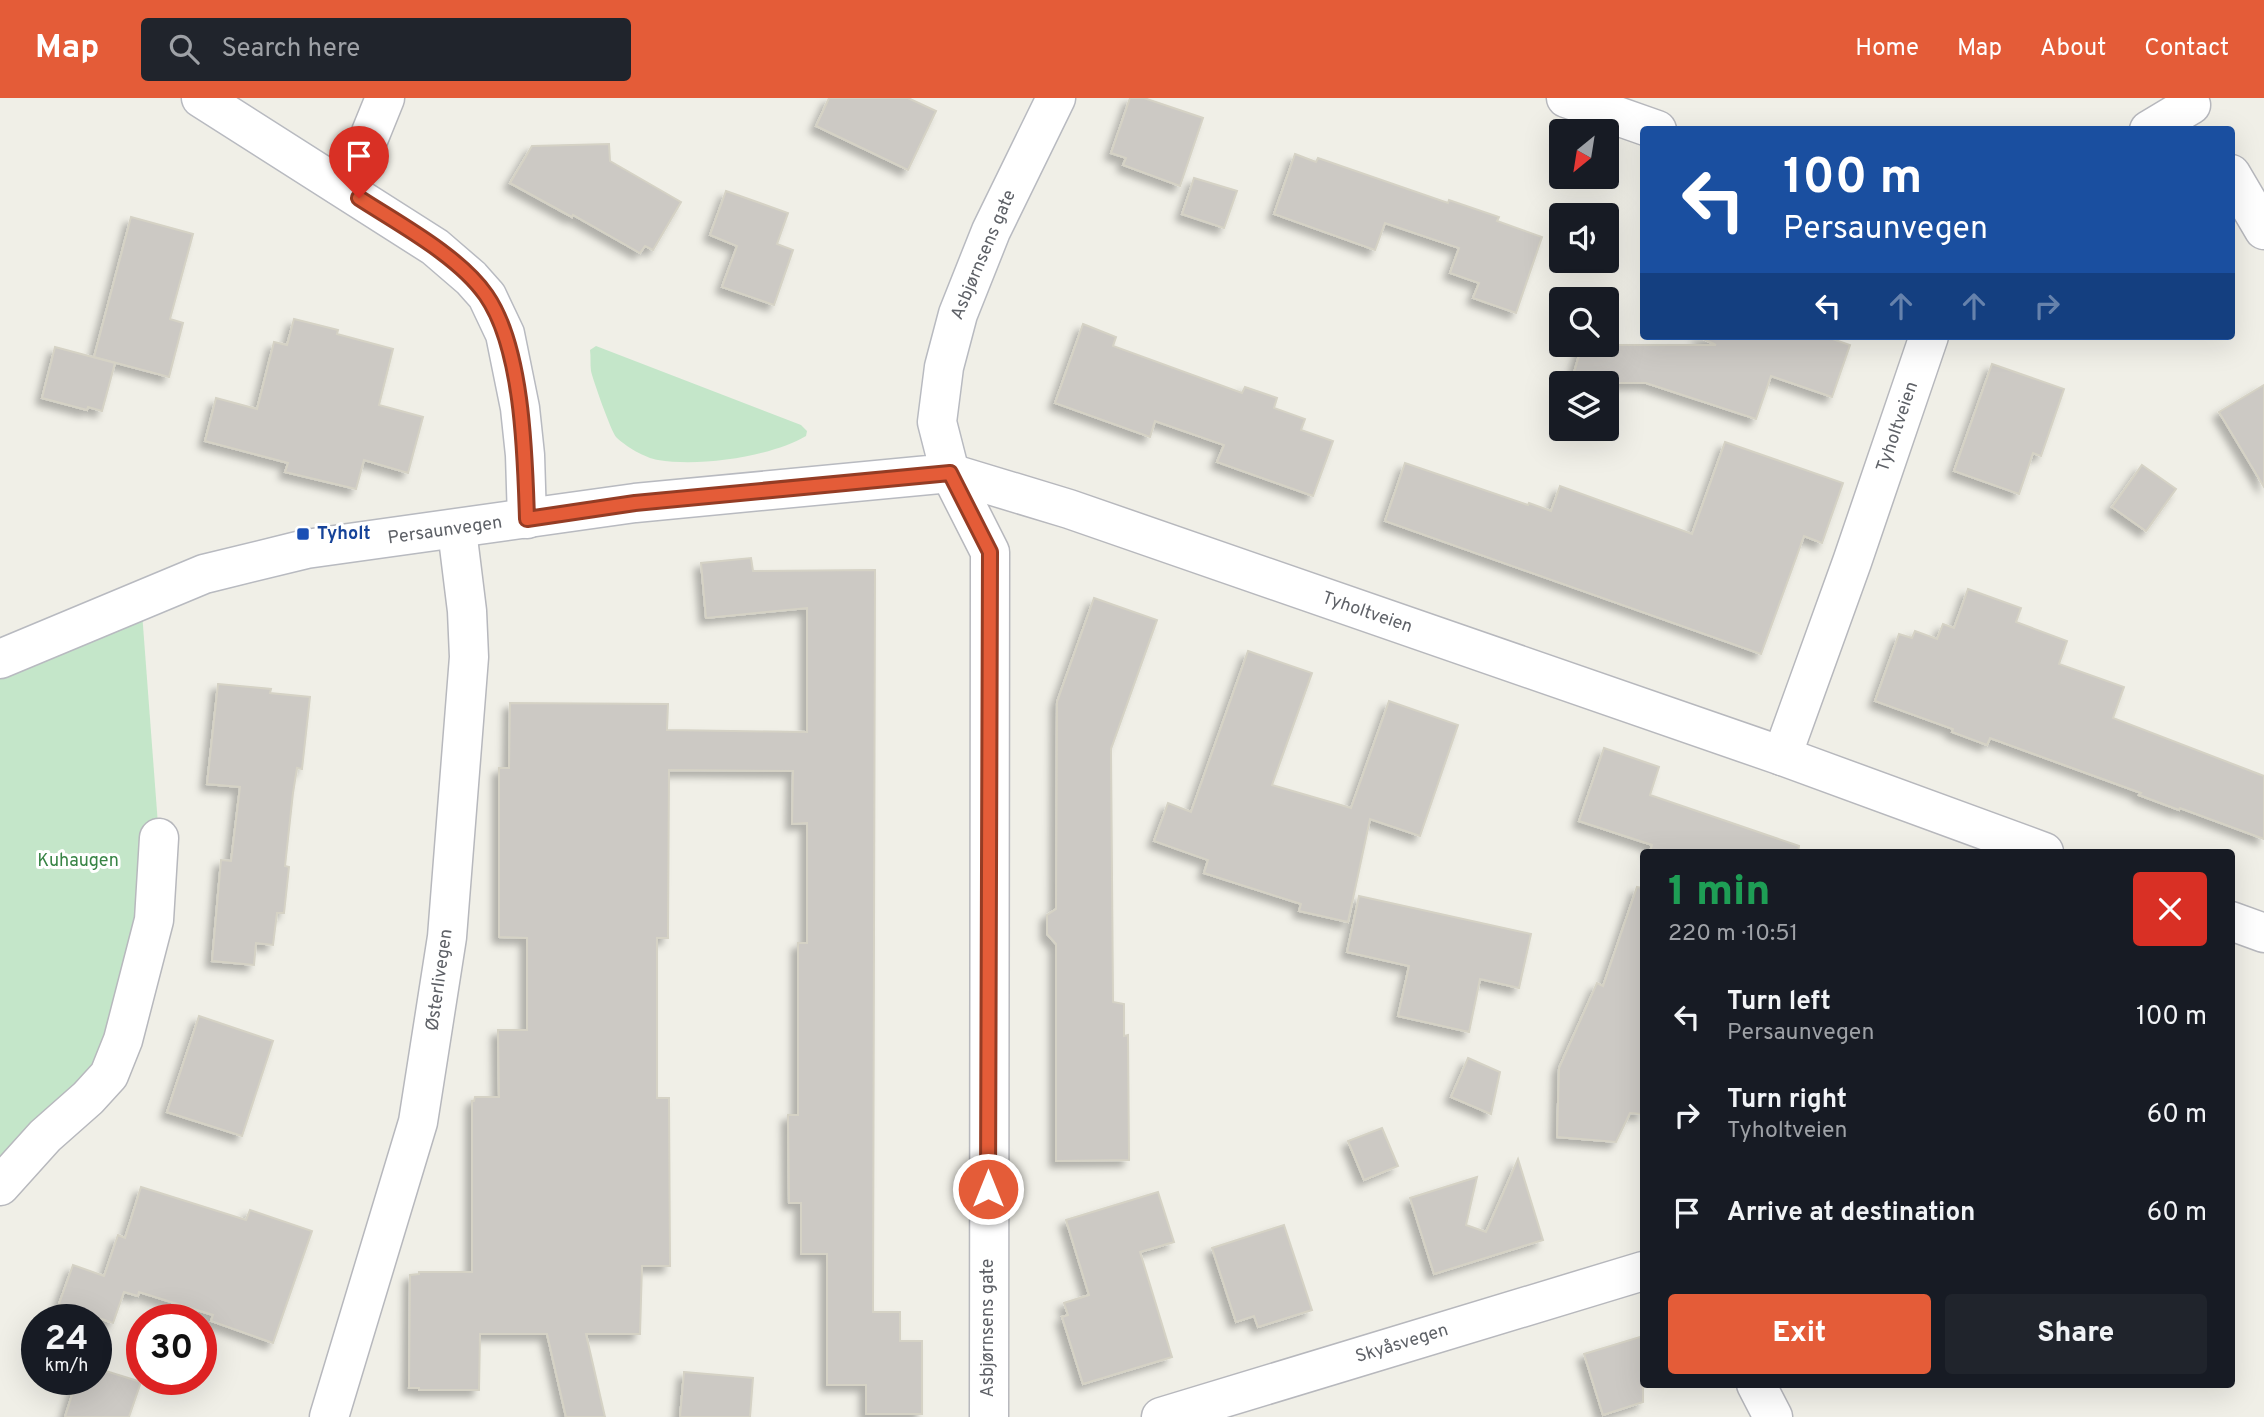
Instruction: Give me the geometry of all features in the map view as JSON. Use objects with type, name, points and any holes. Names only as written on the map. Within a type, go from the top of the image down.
[{"type":"street","points":[[201,98],[435,247],[471,278],[486,296],[505,334],[520,408],[527,519]]},
{"type":"street","points":[[340,186],[368,140],[385,98]]},
{"type":"street","name":"Asbjørnsens gate","points":[[989,1417],[990,552],[950,473],[937,422],[944,368],[958,314],[991,231],[1056,98]]},
{"type":"street","points":[[1566,98],[1646,126]]},
{"type":"street","points":[[2158,126],[2194,111]]},
{"type":"street","points":[[2235,181],[2264,230]]},
{"type":"street","name":"Tyholtveien","points":[[1782,757],[1928,340]]},
{"type":"street","name":"Persaunvegen","points":[[0,659],[204,574],[306,549],[635,503],[950,473]]},
{"type":"street","name":"Tyholtveien","points":[[950,473],[1069,509],[1782,757],[2036,849]]},
{"type":"street","name":"Østerlivegen","points":[[329,1417],[418,1122],[447,937],[469,657],[467,611],[457,530]]},
{"type":"street","points":[[0,1186],[45,1136],[88,1098],[109,1074],[123,1040],[154,920],[159,838]]},
{"type":"street","name":"Skyåsvegen","points":[[1161,1417],[1640,1272]]},
{"type":"street","points":[[1758,1388],[1773,1417]]},
{"type":"green space","points":[[596,346],[801,425],[807,431],[806,436],[774,450],[714,461],[675,462],[647,457],[625,444],[614,433],[591,371],[590,350]]},
{"type":"green space","name":"Kuhaugen","points":[[141,599],[159,838],[123,1040],[0,1186],[0,659]]},
{"type":"building","points":[[829,98],[908,98],[936,111],[908,170],[816,126]]},
{"type":"building","points":[[1130,98],[1144,98],[1203,118],[1180,186],[1123,165],[1126,158],[1111,153]]},
{"type":"building","points":[[609,144],[610,161],[681,202],[653,250],[645,246],[640,253],[510,183],[532,146]]},
{"type":"building","points":[[1295,154],[1316,162],[1318,158],[1448,203],[1449,200],[1499,217],[1497,221],[1542,237],[1516,313],[1473,298],[1479,283],[1450,273],[1459,248],[1385,223],[1375,250],[1274,214]]},
{"type":"building","points":[[1194,178],[1237,191],[1224,228],[1182,214]]},
{"type":"building","points":[[726,191],[788,213],[777,244],[793,250],[774,305],[722,287],[737,246],[710,235]]},
{"type":"building","points":[[131,217],[193,234],[170,319],[183,323],[169,377],[94,357]]},
{"type":"building","points":[[294,319],[338,330],[337,334],[393,349],[379,405],[423,417],[408,473],[364,460],[356,489],[285,472],[288,463],[205,441],[216,398],[257,409],[274,342],[287,345]]},
{"type":"building","points":[[1083,324],[1116,337],[1113,346],[1242,393],[1245,387],[1277,398],[1274,408],[1305,419],[1301,430],[1333,441],[1313,496],[1217,462],[1224,445],[1155,421],[1150,437],[1055,403]]},
{"type":"building","points":[[1705,340],[1836,340],[1850,345],[1832,397],[1771,376],[1756,419],[1646,383],[1619,383],[1619,371],[1574,371],[1579,357],[1619,357],[1619,345],[1716,345]]},
{"type":"building","points":[[55,347],[115,363],[102,411],[88,407],[87,410],[42,398]]},
{"type":"building","points":[[1992,364],[2064,389],[2041,456],[2033,453],[2019,494],[1954,471]]},
{"type":"building","points":[[2264,385],[2264,487],[2219,412]]},
{"type":"building","points":[[1725,442],[1843,483],[1822,543],[1804,536],[1761,654],[1385,521],[1405,463],[1551,511],[1560,486],[1692,534]]},
{"type":"building","points":[[2142,465],[2176,489],[2146,531],[2112,507]]},
{"type":"building","points":[[751,558],[753,571],[875,570],[873,1312],[900,1312],[900,1341],[922,1341],[922,1414],[866,1414],[866,1385],[827,1385],[827,1254],[801,1254],[801,1203],[789,1203],[788,1115],[798,1115],[798,943],[807,943],[807,823],[792,824],[793,771],[669,770],[668,938],[657,938],[657,1098],[669,1098],[670,1266],[642,1266],[640,1334],[586,1334],[605,1417],[566,1417],[547,1334],[480,1334],[479,1390],[409,1388],[410,1275],[419,1272],[472,1272],[472,1101],[475,1097],[499,1097],[498,1030],[527,1030],[527,938],[499,937],[499,768],[509,768],[510,703],[668,704],[667,730],[807,732],[807,608],[706,618],[701,563]]},
{"type":"building","points":[[1968,589],[2021,608],[2016,622],[2067,641],[2059,664],[2124,687],[2113,718],[2264,776],[2264,839],[2180,808],[2179,810],[2139,795],[2141,793],[1990,738],[1987,745],[1952,732],[1953,729],[1875,701],[1899,634],[1912,638],[1915,631],[1937,639],[1943,624],[1954,628]]},
{"type":"building","points":[[1094,598],[1157,620],[1111,749],[1113,1002],[1124,1004],[1124,1036],[1128,1035],[1129,1160],[1056,1161],[1056,944],[1047,934],[1047,915],[1056,909],[1057,702]]},
{"type":"building","points":[[1248,651],[1312,673],[1272,785],[1351,808],[1389,701],[1458,725],[1420,836],[1370,819],[1348,922],[1299,911],[1301,904],[1204,873],[1208,860],[1154,841],[1168,803],[1191,812]]},
{"type":"building","points":[[218,684],[271,689],[270,693],[310,697],[302,769],[297,768],[293,793],[285,866],[289,867],[284,913],[277,913],[273,945],[256,943],[254,965],[212,961],[221,860],[231,861],[240,787],[207,784]]},
{"type":"building","points":[[1604,748],[1659,767],[1650,795],[1799,846],[1798,849],[1651,849],[1652,845],[1579,821]]},
{"type":"building","points":[[1637,887],[1640,888],[1640,1114],[1630,1113],[1616,1142],[1557,1137],[1559,1068],[1597,983],[1603,986]]},
{"type":"building","points":[[1359,896],[1531,934],[1519,988],[1480,979],[1469,1032],[1398,1016],[1409,966],[1347,952]]},
{"type":"building","points":[[199,1016],[273,1041],[242,1136],[167,1112]]},
{"type":"building","points":[[1468,1058],[1500,1072],[1491,1114],[1451,1097]]},
{"type":"building","points":[[1382,1128],[1398,1166],[1364,1180],[1348,1141]]},
{"type":"building","points":[[1518,1159],[1543,1240],[1434,1274],[1410,1198],[1477,1177],[1466,1225],[1486,1232]]},
{"type":"building","points":[[141,1187],[246,1220],[250,1210],[312,1231],[273,1343],[217,1323],[217,1304],[178,1304],[139,1292],[138,1296],[124,1292],[113,1323],[112,1304],[59,1304],[73,1265],[104,1276],[118,1235],[125,1238]]},
{"type":"building","points":[[1158,1192],[1174,1242],[1140,1252],[1172,1357],[1083,1384],[1062,1317],[1068,1315],[1064,1303],[1089,1295],[1066,1220]]},
{"type":"building","points":[[1284,1225],[1312,1310],[1258,1327],[1254,1316],[1236,1322],[1212,1248]]},
{"type":"building","points":[[1640,1337],[1640,1388],[1643,1388],[1643,1402],[1603,1415],[1584,1354]]},
{"type":"building","points":[[684,1372],[753,1378],[750,1417],[680,1417]]},
{"type":"building","points":[[112,1373],[126,1377],[126,1395],[137,1395],[129,1417],[65,1417],[72,1395],[112,1395]]},
{"type":"place","name":"Tyholt","points":[[303,534]]},
{"type":"route","points":[[359,198],[435,247],[471,278],[486,296],[505,334],[520,408],[527,519],[635,503],[950,473],[990,552],[988,1189]]}]
